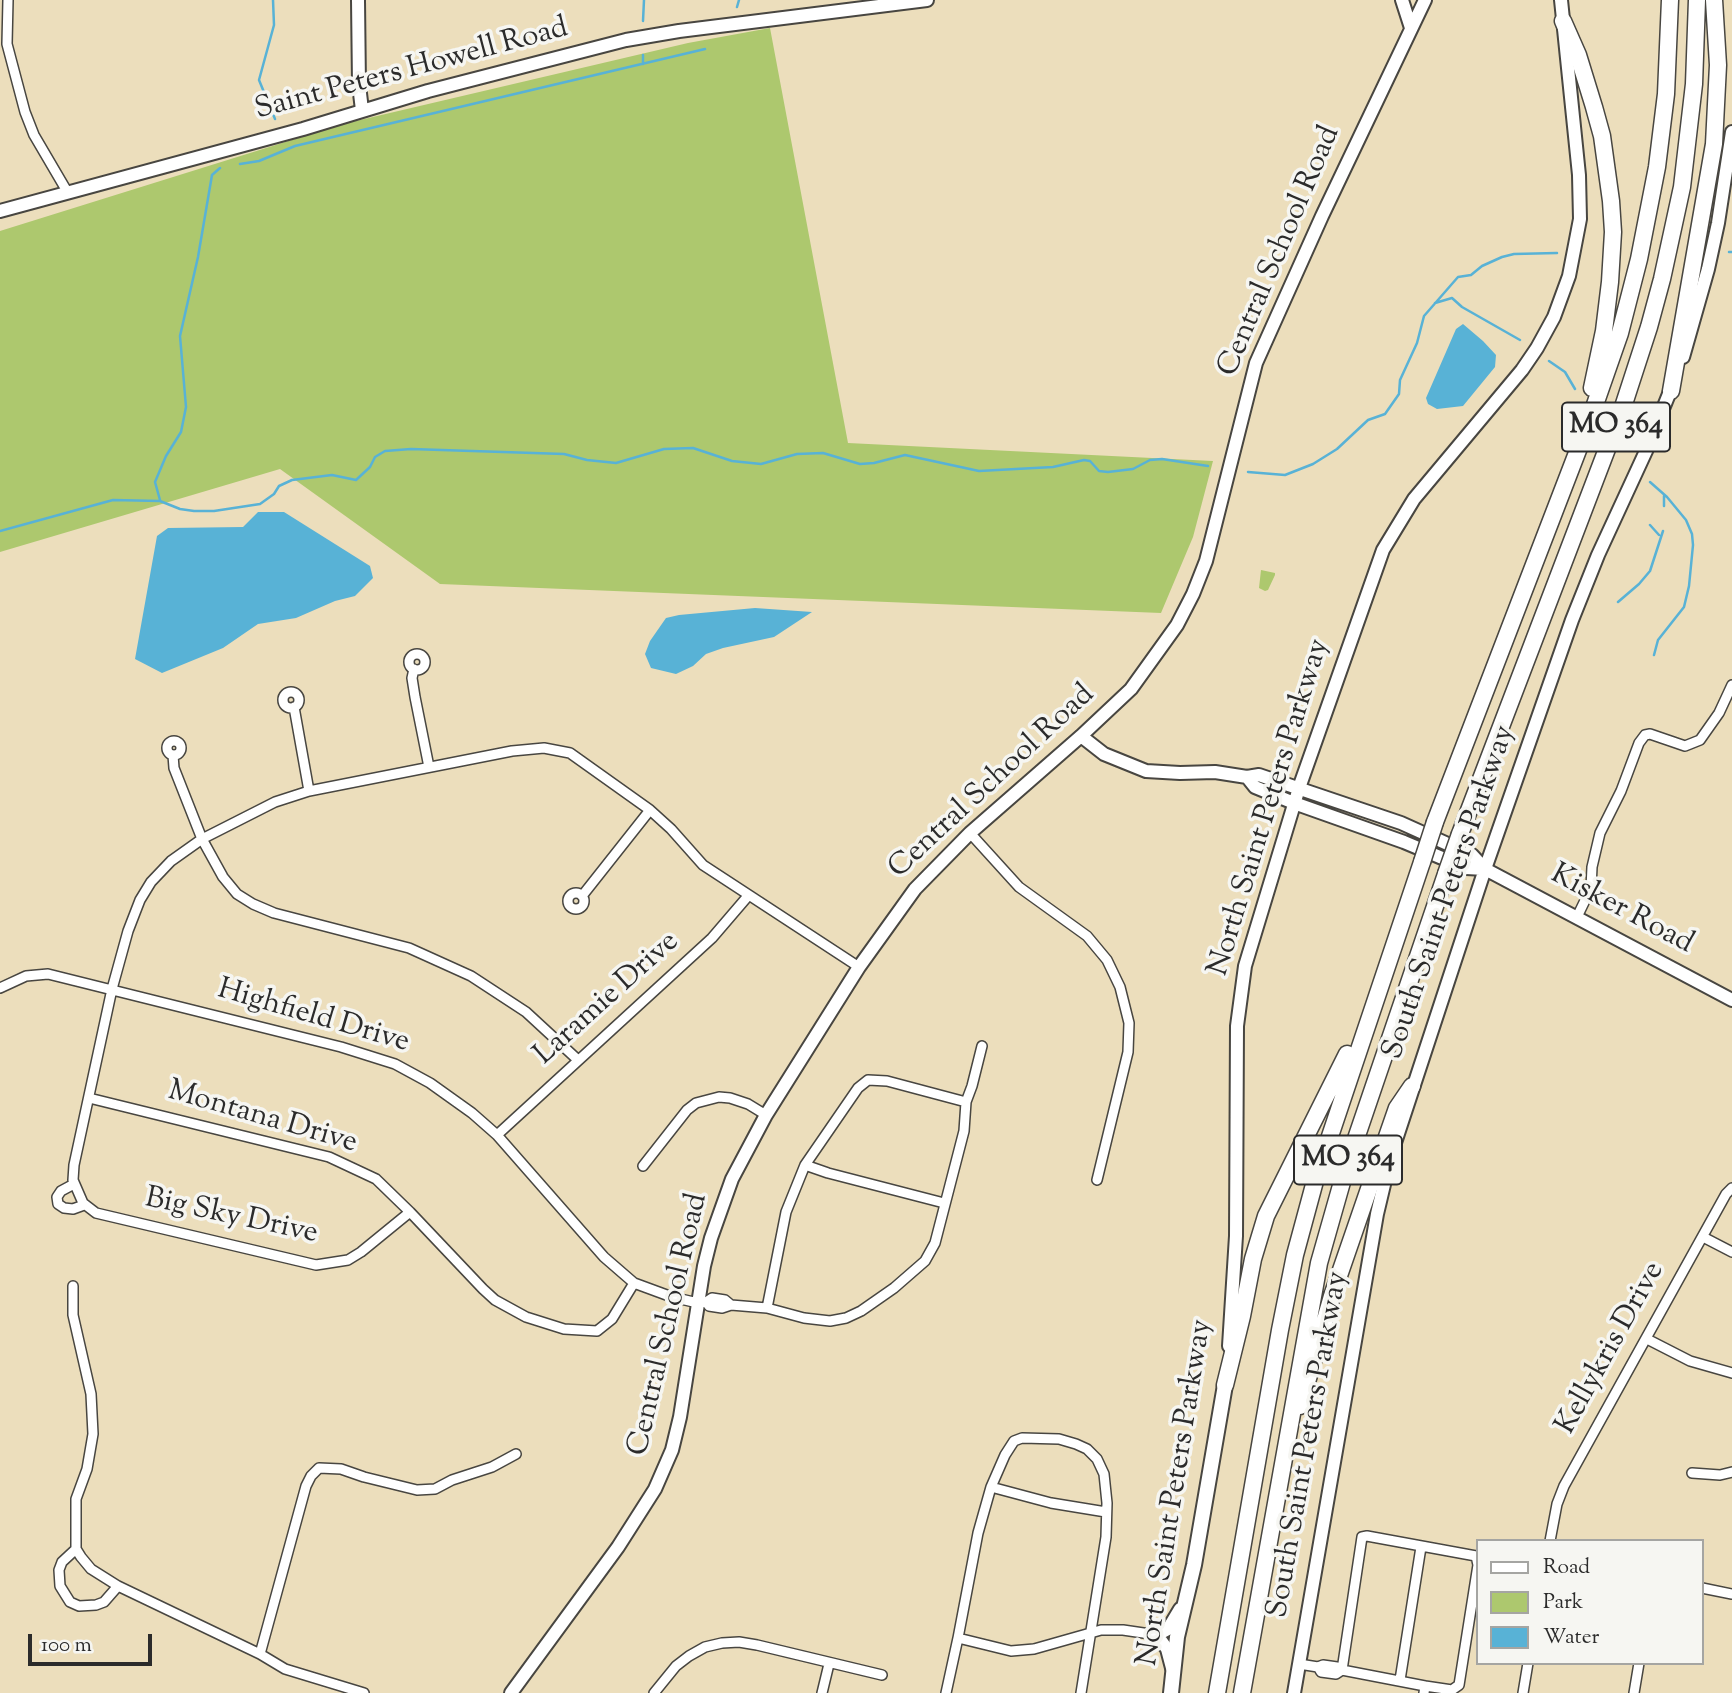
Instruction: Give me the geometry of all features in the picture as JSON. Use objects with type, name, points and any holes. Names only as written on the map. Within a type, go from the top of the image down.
[{"type":"highway","name":"MO 364","points":[[1217,1693],[1293,1265],[1315,1181],[1435,822],[1620,333],[1647,222],[1662,126],[1670,0]]},
{"type":"highway","name":"MO 364","points":[[1242,1693],[1311,1295],[1330,1220],[1353,1144],[1460,834],[1623,407],[1662,279],[1682,187],[1694,85],[1697,0]]},
{"type":"highway","points":[[1671,391],[1714,144],[1718,65],[1714,0]]},
{"type":"highway","points":[[1563,21],[1587,82],[1602,136],[1613,232],[1604,331],[1576,455]]},
{"type":"highway","points":[[1225,1385],[1253,1259],[1266,1216],[1275,1194],[1316,1121],[1378,989]]},
{"type":"highway","points":[[1283,1455],[1309,1379],[1332,1296],[1382,1150],[1398,1108],[1412,1086]]},
{"type":"main road","points":[[358,0],[362,110]]},
{"type":"main road","name":"Saint Peters Howell Road","points":[[0,211],[626,40],[927,0]]},
{"type":"main road","points":[[1402,0],[1411,28]]},
{"type":"main road","name":"Central School Road","points":[[511,1693],[624,1539],[655,1489],[672,1450],[680,1417],[702,1302],[709,1247],[732,1179],[765,1115],[859,967],[915,889],[970,833],[1082,736],[1130,689],[1158,653],[1193,594],[1217,520],[1256,363],[1424,0]]},
{"type":"main road","name":"North Saint Peters Parkway","points":[[1171,1693],[1184,1603],[1194,1564],[1225,1385],[1235,1270],[1236,1057],[1240,996],[1254,934],[1299,788],[1373,575],[1389,538],[1424,485],[1522,370],[1545,335],[1563,294],[1576,245],[1580,200],[1561,0]]},
{"type":"main road","name":"South Saint Peters Parkway","points":[[1294,1693],[1377,1214],[1391,1154],[1485,869],[1585,585],[1671,391],[1708,270],[1732,132]]},
{"type":"main road","name":"Kisker Road","points":[[1082,736],[1094,748],[1116,761],[1146,771],[1180,774],[1215,772],[1247,777],[1259,775],[1401,823],[1472,855],[1485,869],[1732,1000]]},
{"type":"main road","name":"Kisker Road","points":[[1247,777],[1255,787],[1294,803],[1404,842],[1466,868],[1485,869]]},
{"type":"main road","points":[[1173,1673],[1167,1649],[1157,1635],[1168,1629],[1184,1603]]},
{"type":"street","points":[[8,0],[3,44],[34,135],[68,193]]},
{"type":"street","points":[[414,669],[412,678],[429,767]]},
{"type":"street","points":[[1577,917],[1591,888],[1592,867],[1600,832],[1621,791],[1639,743],[1645,735],[1650,734],[1685,746],[1700,740],[1719,713],[1732,685]]},
{"type":"street","points":[[294,707],[309,791]]},
{"type":"street","points":[[85,1205],[75,1188],[75,1165],[113,989],[128,931],[145,891],[171,861],[202,839],[265,807],[309,791],[512,751],[544,748],[570,752],[650,810],[703,865],[859,967]]},
{"type":"street","points":[[173,755],[174,768],[202,839],[237,894],[274,913],[410,948],[471,976],[526,1012],[578,1060]]},
{"type":"street","points":[[582,896],[650,810]]},
{"type":"street","points":[[970,833],[1018,887],[1087,936],[1107,960],[1120,987],[1129,1023],[1128,1052],[1097,1180]]},
{"type":"street","name":"Laramie Drive","points":[[497,1135],[712,938],[748,896]]},
{"type":"street","name":"Highfield Drive","points":[[0,988],[26,976],[48,974],[395,1063],[424,1079],[472,1113],[497,1135],[604,1257],[634,1283],[672,1297],[702,1302],[709,1306],[767,1308],[804,1318],[830,1321],[861,1311],[911,1276],[925,1261],[935,1243],[964,1131],[966,1102],[982,1045]]},
{"type":"street","points":[[767,1308],[786,1212],[805,1165],[850,1097],[868,1080],[887,1081],[966,1102]]},
{"type":"street","points":[[643,1166],[687,1110],[696,1103],[719,1097],[730,1098],[748,1104],[765,1115]]},
{"type":"street","name":"Montana Drive","points":[[89,1098],[329,1157],[376,1179],[495,1300],[526,1317],[564,1329],[591,1333],[603,1328],[612,1319],[634,1283]]},
{"type":"street","points":[[805,1165],[944,1203]]},
{"type":"street","name":"Big Sky Drive","points":[[75,1188],[61,1191],[57,1197],[58,1204],[73,1209],[85,1205],[96,1213],[316,1265],[348,1260],[410,1212]]},
{"type":"street","name":"Kellykris Drive","points":[[1550,1539],[1557,1504],[1564,1486],[1726,1194],[1732,1188]]},
{"type":"street","points":[[1703,1237],[1732,1252]]},
{"type":"street","points":[[73,1286],[73,1315],[91,1394],[93,1434],[87,1469],[76,1499],[76,1549],[91,1569],[118,1586],[260,1654],[285,1669],[364,1693]]},
{"type":"street","points":[[1647,1339],[1690,1361],[1732,1373]]},
{"type":"street","points":[[946,1693],[978,1533],[991,1487],[1014,1441],[1035,1437],[1059,1439],[1087,1449],[1097,1459],[1104,1474],[1106,1537],[1081,1693]]},
{"type":"street","points":[[260,1654],[306,1486],[319,1468],[341,1469],[364,1478],[417,1490],[435,1489],[516,1454]]},
{"type":"street","points":[[1692,1473],[1720,1475],[1732,1472]]},
{"type":"street","points":[[991,1487],[1051,1503],[1106,1512]]},
{"type":"street","points":[[1342,1671],[1362,1537],[1476,1556]]},
{"type":"street","points":[[1400,1680],[1422,1547]]},
{"type":"street","points":[[76,1549],[62,1562],[59,1570],[60,1587],[70,1602],[79,1606],[96,1605],[104,1602],[118,1586]]},
{"type":"street","points":[[1299,1664],[1330,1666],[1342,1671],[1400,1680],[1425,1689],[1452,1690],[1459,1685],[1476,1573]]},
{"type":"street","points":[[1704,1588],[1732,1594]]},
{"type":"street","points":[[958,1639],[1012,1651],[1034,1649],[1091,1633],[1123,1630],[1157,1635]]},
{"type":"street","points":[[653,1693],[676,1666],[689,1656],[705,1647],[722,1643],[757,1645],[882,1675]]},
{"type":"street","points":[[822,1693],[829,1664]]},
{"type":"street","points":[[1523,1693],[1528,1665]]},
{"type":"street","points":[[1633,1693],[1639,1665]]},
{"type":"green space","points":[[770,28],[848,443],[1213,461],[1193,537],[1161,613],[440,584],[280,469],[0,552],[0,231],[343,124],[688,43]]},
{"type":"green space","points":[[1261,570],[1275,573],[1268,590],[1265,591],[1259,588]]},
{"type":"water","points":[[1463,324],[1496,355],[1495,367],[1463,406],[1437,409],[1428,404],[1426,398],[1456,329]]},
{"type":"water","points":[[258,512],[284,512],[370,566],[373,578],[355,596],[335,601],[296,618],[258,624],[223,648],[162,673],[135,659],[157,536],[168,528],[243,527]]},
{"type":"water","points":[[755,608],[812,612],[774,637],[706,654],[693,666],[676,674],[651,668],[645,654],[650,641],[666,618]]},
{"type":"waterway","points":[[273,0],[274,25],[259,80],[275,119]]},
{"type":"waterway","points":[[643,21],[644,0]]},
{"type":"waterway","points":[[737,7],[739,0]]},
{"type":"waterway","points":[[240,164],[259,161],[295,146],[705,49]]},
{"type":"waterway","points":[[643,55],[643,64]]},
{"type":"waterway","points":[[160,500],[155,482],[166,456],[181,432],[186,407],[180,336],[198,257],[212,175],[220,168]]},
{"type":"waterway","points":[[1248,472],[1285,475],[1313,464],[1337,449],[1368,420],[1385,414],[1399,394],[1400,380],[1417,343],[1424,316],[1458,277],[1471,275],[1482,266],[1514,254],[1557,253]]},
{"type":"waterway","points":[[1435,303],[1452,298],[1462,307],[1520,340]]},
{"type":"waterway","points":[[1549,361],[1565,372],[1575,389]]},
{"type":"waterway","points":[[0,531],[113,500],[160,501],[194,511],[214,511],[260,504],[274,494],[279,486],[292,480],[332,475],[356,480],[370,467],[375,457],[385,451],[411,449],[564,454],[616,463],[664,449],[693,448],[732,461],[761,464],[797,454],[823,453],[860,464],[905,455],[979,471],[1053,467],[1084,460],[1090,461],[1099,471],[1108,472],[1133,469],[1150,460],[1162,459],[1208,466]]},
{"type":"waterway","points":[[1650,482],[1686,520],[1693,545],[1684,607],[1658,640],[1654,655]]},
{"type":"waterway","points":[[1664,496],[1664,506]]},
{"type":"waterway","points":[[1650,525],[1659,535]]},
{"type":"waterway","points":[[1618,602],[1650,571],[1663,531]]}]
